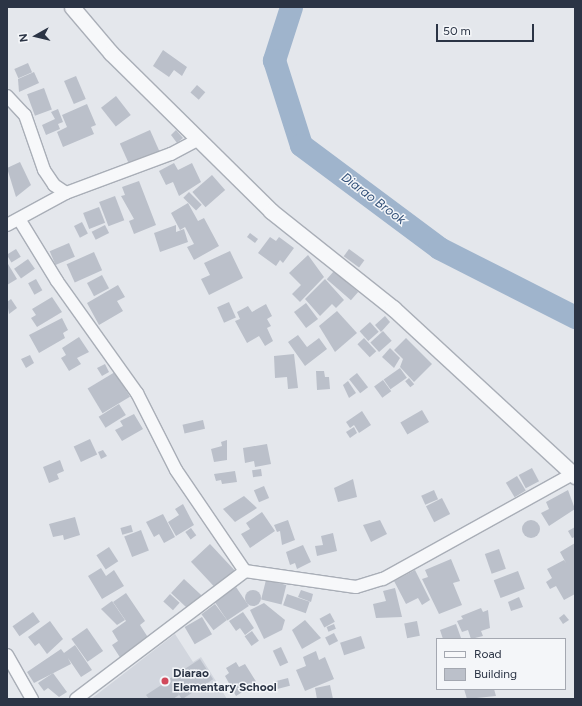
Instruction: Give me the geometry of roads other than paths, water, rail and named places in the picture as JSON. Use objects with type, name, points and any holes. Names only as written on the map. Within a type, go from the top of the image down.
[{"type":"street","points":[[72,7],[92,33],[270,211],[393,308],[574,475],[383,579],[356,587],[245,571],[76,699]]},
{"type":"street","points":[[7,96],[25,115],[44,170],[54,185],[66,193]]},
{"type":"street","points":[[7,225],[66,193],[171,154],[199,139]]},
{"type":"street","points":[[19,219],[57,281],[137,393],[176,470],[245,571]]},
{"type":"street","points":[[7,655],[32,699]]},
{"type":"waterway","name":"Diarao Brook","points":[[291,7],[274,60],[301,145],[439,248],[575,317]]},
{"type":"place","name":"Diarao Elementary School","points":[[165,681]]}]
